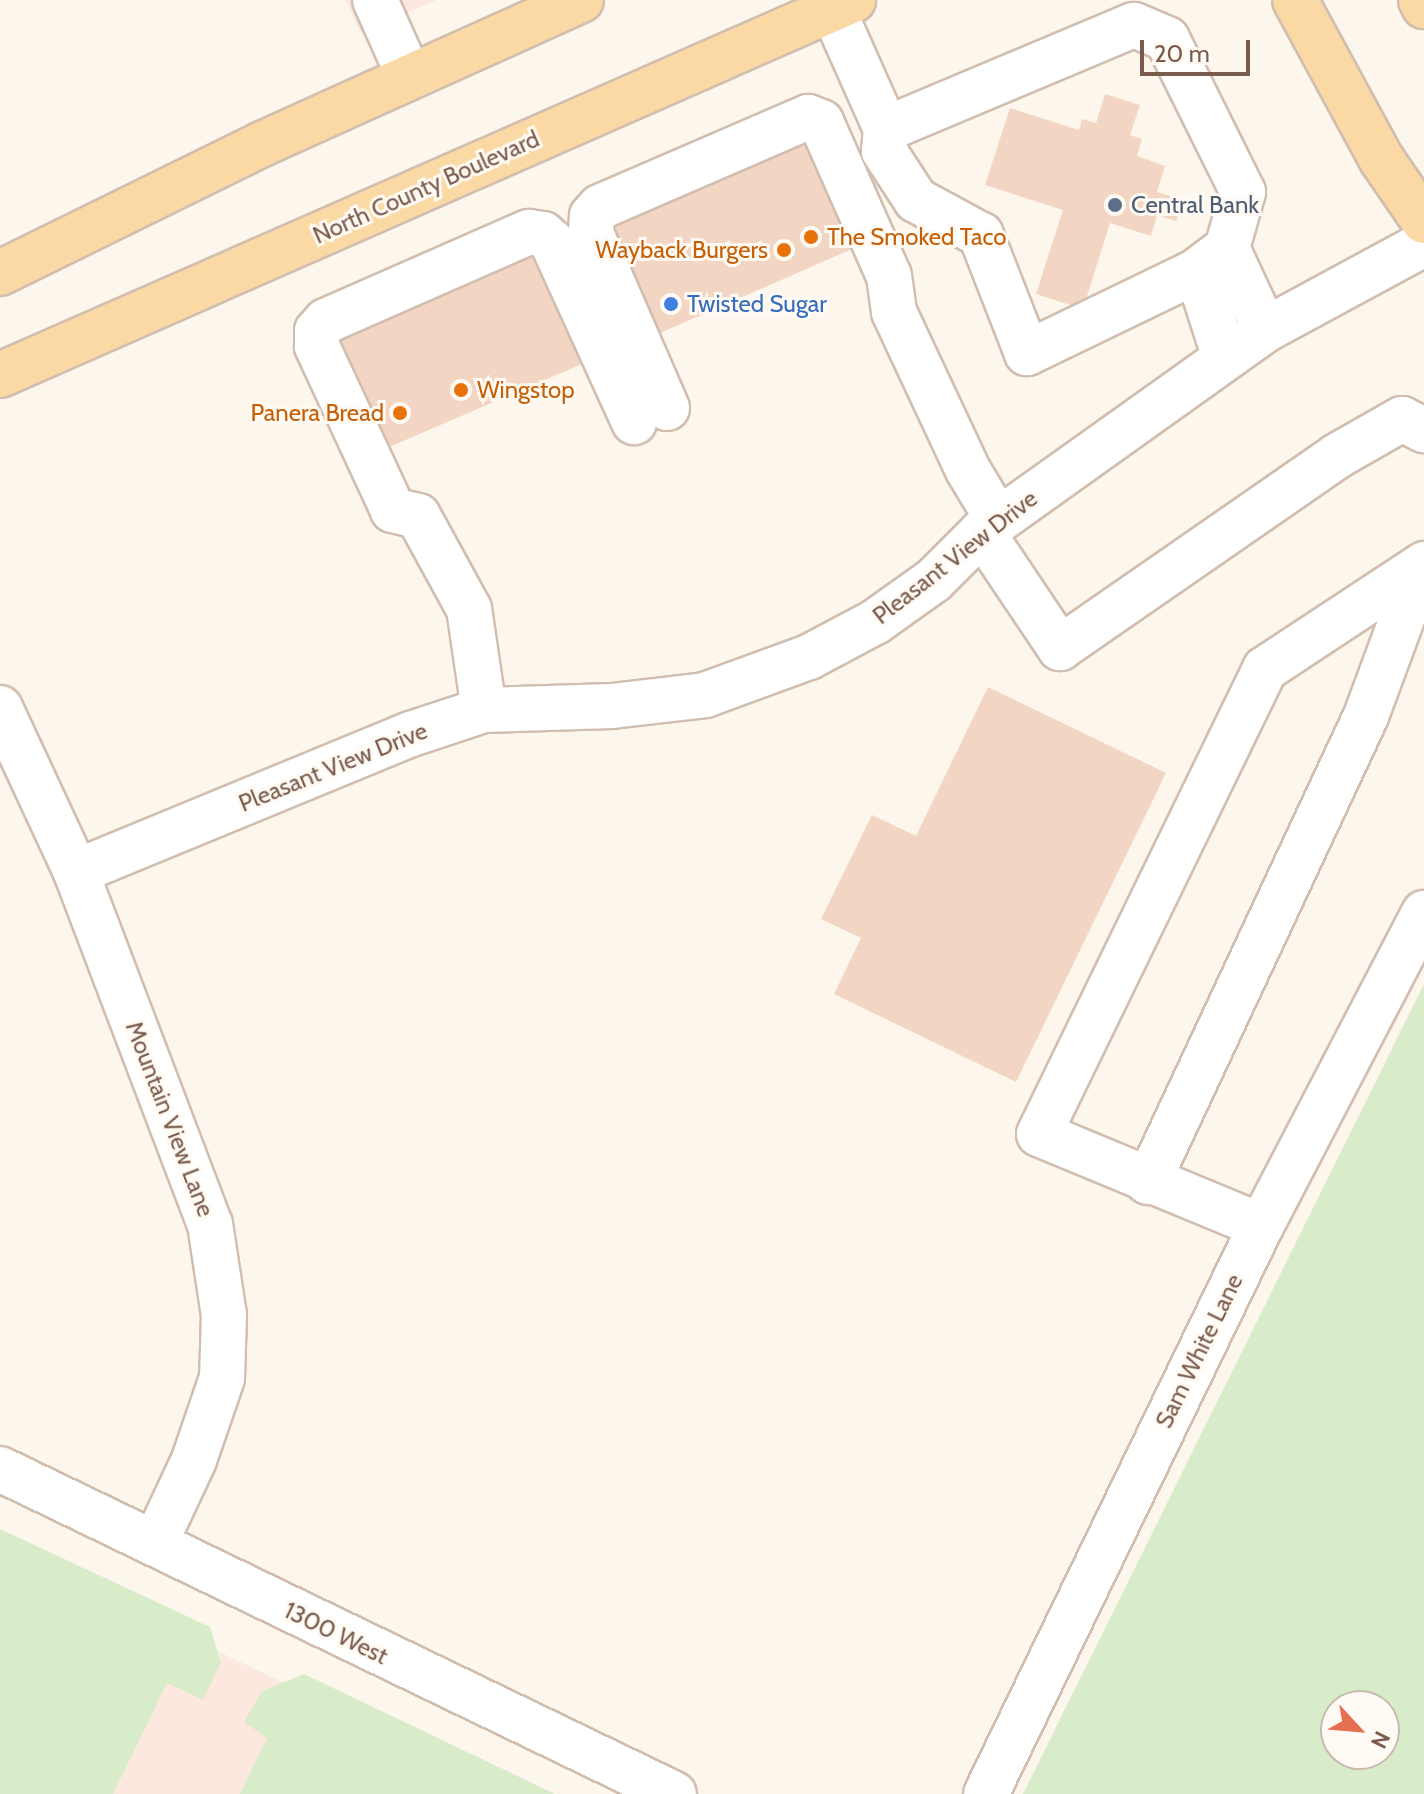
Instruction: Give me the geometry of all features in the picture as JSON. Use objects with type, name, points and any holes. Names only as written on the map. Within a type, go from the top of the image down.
[{"type":"main road","points":[[0,273],[409,76],[581,0]]},
{"type":"main road","points":[[1295,0],[1382,160],[1424,221]]},
{"type":"main road","points":[[1421,0],[1424,6]]},
{"type":"main road","name":"North County Boulevard","points":[[0,375],[843,5]]},
{"type":"street","points":[[375,0],[409,76]]},
{"type":"street","points":[[843,5],[886,129],[884,151],[916,200],[981,235],[1027,353],[1212,259]]},
{"type":"street","points":[[886,129],[1134,25],[1167,39],[1243,192],[1212,259],[1225,358]]},
{"type":"street","points":[[484,710],[469,609],[418,516],[393,510],[317,346],[317,331],[326,321],[529,232],[552,242],[651,415],[591,233],[592,216],[600,207],[808,117],[821,122],[889,276],[894,312],[968,470],[990,526],[1060,648],[1337,456],[1402,419],[1424,430]]},
{"type":"street","name":"Pleasant View Drive","points":[[76,872],[411,734],[484,710],[612,706],[705,695],[746,682],[875,622],[934,580],[990,526],[1265,330],[1424,244]]},
{"type":"street","points":[[1212,259],[1265,330]]},
{"type":"street","points":[[1261,1226],[1148,1182],[1039,1134],[1265,669],[1423,566]]},
{"type":"street","points":[[1148,1182],[1366,716],[1423,566]]},
{"type":"street","name":"Mountain View Lane","points":[[0,708],[76,872],[210,1224],[224,1315],[222,1378],[214,1405],[156,1541]]},
{"type":"street","name":"Sam White Lane","points":[[986,1794],[1261,1226],[1424,913]]},
{"type":"street","name":"1300 West","points":[[0,1469],[156,1541],[282,1608],[674,1794]]},
{"type":"shaded area","points":[[346,0],[437,0],[360,33]]},
{"type":"shaded area","points":[[0,1547],[516,1794],[0,1794]]},
{"type":"green space","points":[[1424,984],[1424,1794],[1023,1794]]},
{"type":"green space","points":[[0,1529],[210,1627],[221,1663],[203,1700],[167,1683],[113,1794],[0,1794]]},
{"type":"green space","points":[[304,1674],[555,1794],[240,1794],[267,1738],[244,1722],[262,1691]]},
{"type":"building","name":"Central Bank","points":[[1105,94],[1140,105],[1130,135],[1142,139],[1137,156],[1165,166],[1157,192],[1183,200],[1176,221],[1157,215],[1151,236],[1110,223],[1083,309],[1036,294],[1063,210],[985,185],[1010,108],[1079,130],[1082,119],[1096,123]]},
{"type":"building","points":[[805,138],[852,249],[651,337],[603,225]]},
{"type":"building","points":[[534,253],[582,364],[380,451],[332,340]]},
{"type":"building","points":[[988,687],[1166,773],[1016,1082],[834,994],[861,938],[821,919],[872,815],[916,836]]},
{"type":"place","name":"Central Bank","points":[[1115,205]]},
{"type":"place","name":"The Smoked Taco","points":[[811,237]]},
{"type":"place","name":"Wayback Burgers","points":[[784,250]]},
{"type":"place","name":"Twisted Sugar","points":[[671,304]]},
{"type":"place","name":"Wingstop","points":[[461,390]]},
{"type":"place","name":"Panera Bread","points":[[400,413]]}]
